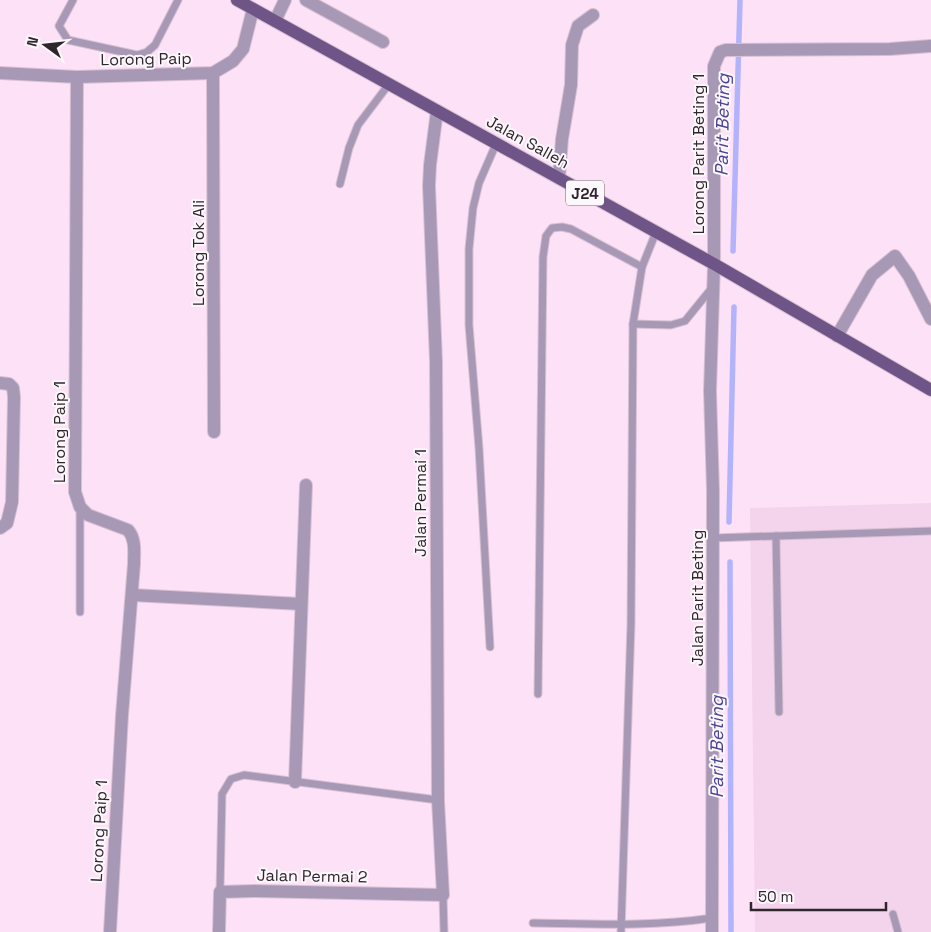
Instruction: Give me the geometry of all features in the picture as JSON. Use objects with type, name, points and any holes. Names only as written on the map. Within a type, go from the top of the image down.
[{"type":"main road","name":"Jalan Salleh","points":[[237,0],[714,264],[837,336],[930,385]]},
{"type":"street","points":[[275,21],[285,0]]},
{"type":"street","points":[[306,0],[384,42]]},
{"type":"street","name":"Lorong Paip","points":[[3,75],[77,76],[213,73],[233,61],[243,49],[253,9]]},
{"type":"street","points":[[559,178],[562,139],[571,85],[572,45],[578,26],[593,15]]},
{"type":"street","name":"Lorong Parit Beting 1","points":[[714,264],[714,66],[720,52],[745,49],[890,49],[931,46]]},
{"type":"street","name":"Lorong Tok Ali","points":[[213,73],[214,432]]},
{"type":"street","name":"Lorong Paip 1","points":[[77,76],[75,492],[80,507],[88,515],[121,526],[133,535],[134,564],[122,715],[110,932]]},
{"type":"street","name":"Jalan Permai 1","points":[[437,111],[429,186],[436,361],[438,800],[443,895]]},
{"type":"street","points":[[837,336],[872,275],[895,256],[909,276],[931,319]]},
{"type":"street","name":"Jalan Parit Beting","points":[[712,932],[713,538],[710,391],[714,264]]},
{"type":"street","points":[[0,383],[9,384],[13,388],[14,397],[12,502],[3,526]]},
{"type":"street","points":[[295,782],[306,485]]},
{"type":"street","points":[[132,595],[301,604]]},
{"type":"street","name":"Jalan Permai 2","points":[[220,892],[254,890],[443,895]]},
{"type":"street","points":[[219,932],[220,892]]},
{"type":"lane","points":[[73,0],[59,26],[68,40],[137,55],[147,52],[155,45],[178,0]]},
{"type":"lane","points":[[340,184],[349,148],[358,125],[389,84]]},
{"type":"lane","points":[[490,647],[468,291],[469,249],[473,208],[479,184],[496,144]]},
{"type":"lane","points":[[538,694],[542,267],[546,236],[552,228],[562,227],[571,229],[642,267]]},
{"type":"lane","points":[[621,928],[631,624],[633,324],[642,267],[656,232]]},
{"type":"lane","points":[[633,324],[671,325],[685,321],[713,286]]},
{"type":"lane","points":[[80,507],[80,612]]},
{"type":"lane","points":[[713,538],[931,531]]},
{"type":"lane","points":[[776,536],[779,712]]},
{"type":"lane","points":[[220,892],[222,794],[231,779],[244,775],[438,800]]},
{"type":"lane","points":[[443,895],[444,932]]},
{"type":"lane","points":[[893,914],[898,932]]},
{"type":"lane","points":[[534,923],[621,928],[712,918]]},
{"type":"shaded area","points":[[931,503],[931,932],[755,932],[750,508]]},
{"type":"waterway","name":"Parit Beting","points":[[733,251],[740,0]]},
{"type":"waterway","name":"Parit Beting","points":[[729,522],[734,307]]},
{"type":"waterway","name":"Parit Beting","points":[[730,562],[731,932]]}]
